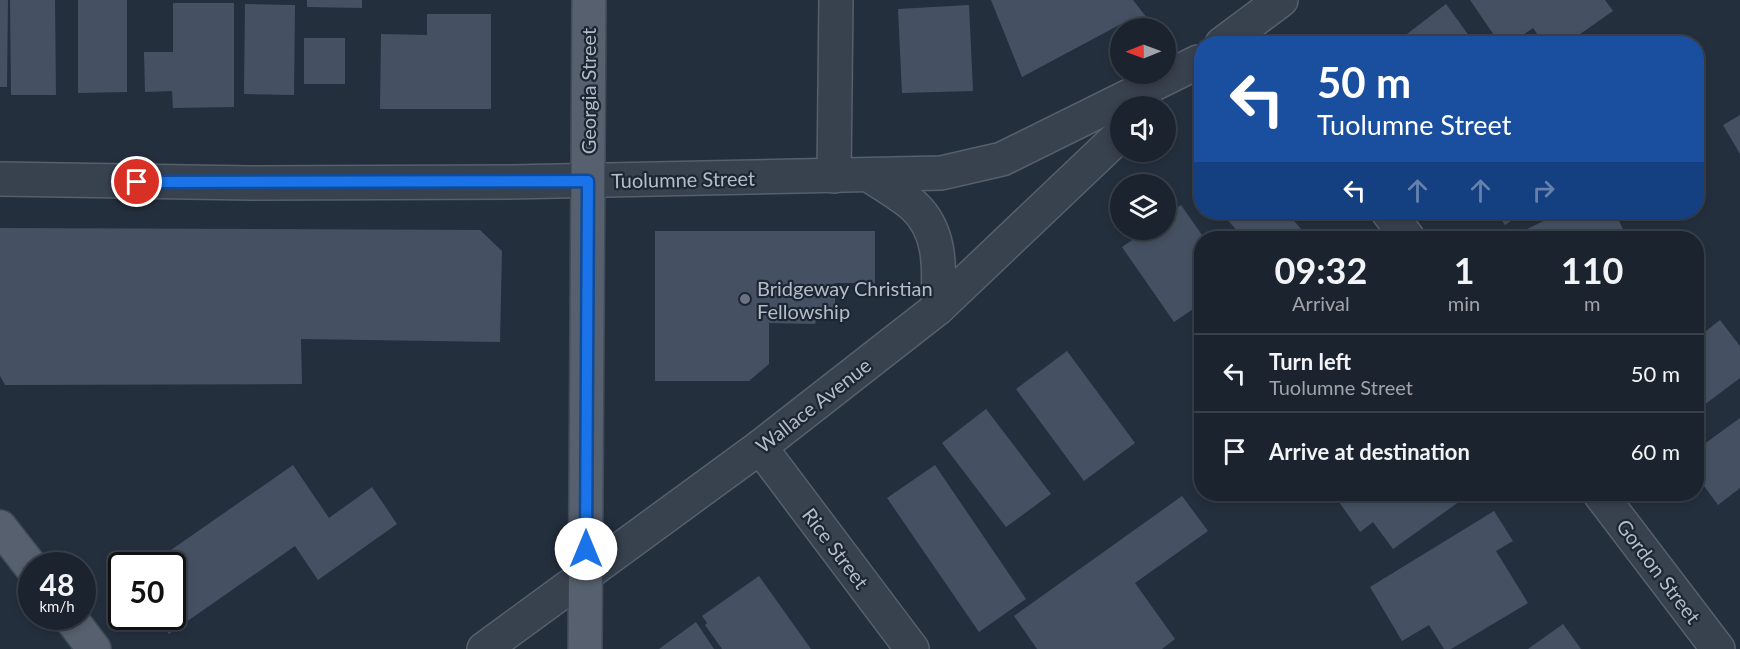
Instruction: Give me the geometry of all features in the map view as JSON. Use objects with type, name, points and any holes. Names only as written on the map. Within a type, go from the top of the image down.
[{"type":"main road","name":"Georgia Street","points":[[585,649],[588,0]]},
{"type":"main road","points":[[0,527],[20,552]]},
{"type":"main road","points":[[80,630],[94,649]]},
{"type":"street","points":[[834,176],[836,0]]},
{"type":"street","points":[[1238,36],[1281,0]]},
{"type":"street","name":"Tuolumne Street","points":[[0,180],[251,183],[588,181],[940,173],[1002,159],[1194,62]]},
{"type":"street","points":[[1163,96],[1194,71]]},
{"type":"street","name":"Wallace Avenue","points":[[484,649],[586,572],[760,447],[938,308],[1110,145]]},
{"type":"street","points":[[871,176],[915,207],[935,237],[940,267],[938,308]]},
{"type":"street","points":[[1393,219],[1403,231]]},
{"type":"street","name":"Rice Street","points":[[760,447],[912,649]]},
{"type":"street","name":"Gordon Street","points":[[1605,501],[1718,649]]},
{"type":"building","points":[[0,0],[8,0],[7,87],[0,87]]},
{"type":"building","points":[[10,0],[55,0],[56,95],[11,95]]},
{"type":"building","points":[[78,0],[127,0],[127,92],[78,93]]},
{"type":"building","points":[[307,0],[362,0],[362,8],[307,7]]},
{"type":"building","points":[[991,0],[1133,0],[1147,18],[1110,18],[1110,30],[1022,77]]},
{"type":"building","points":[[1470,0],[1605,0],[1613,11],[1577,36],[1538,36],[1533,28],[1522,36],[1495,36]]},
{"type":"building","points":[[173,3],[234,3],[234,107],[173,108],[172,91],[145,92],[144,52],[173,52]]},
{"type":"building","points":[[245,4],[295,5],[294,95],[244,94]]},
{"type":"building","points":[[1446,4],[1469,36],[1404,36]]},
{"type":"building","points":[[969,5],[973,91],[902,93],[898,9]]},
{"type":"building","points":[[427,14],[491,14],[491,109],[380,109],[381,34],[427,35]]},
{"type":"building","points":[[304,38],[345,38],[345,84],[304,84]]},
{"type":"building","points":[[1740,115],[1740,154],[1723,125]]},
{"type":"building","points":[[1181,205],[1199,231],[1194,231],[1194,308],[1174,322],[1122,247],[1132,240],[1176,240],[1176,209]]},
{"type":"building","points":[[1227,219],[1293,219],[1303,231],[1237,231]]},
{"type":"building","points":[[1500,219],[1514,219],[1505,225]]},
{"type":"building","points":[[1548,219],[1618,219],[1624,231],[1523,231]]},
{"type":"building","points":[[0,228],[480,230],[502,251],[500,342],[301,339],[302,384],[5,385],[0,376]]},
{"type":"building","name":"Bridgeway Christian Fellowship","points":[[655,231],[875,231],[875,283],[835,283],[835,315],[818,315],[815,324],[769,323],[769,364],[749,381],[655,381]]},
{"type":"building","points":[[1720,320],[1740,346],[1740,378],[1704,405],[1704,333]]},
{"type":"building","points":[[1067,351],[1135,443],[1084,481],[1016,389]]},
{"type":"building","points":[[986,409],[1051,494],[1006,527],[942,443]]},
{"type":"building","points":[[1740,418],[1740,488],[1718,505],[1704,486],[1704,444]]},
{"type":"building","points":[[293,465],[329,518],[372,487],[397,524],[318,580],[295,546],[186,622],[186,552],[168,552]]},
{"type":"building","points":[[935,465],[1026,599],[979,632],[887,498]]},
{"type":"building","points":[[1182,496],[1208,531],[1135,583],[1175,639],[1162,649],[1037,649],[1014,616]]},
{"type":"building","points":[[1338,501],[1460,501],[1393,549],[1373,522],[1360,532]]},
{"type":"building","points":[[1494,511],[1513,541],[1496,551],[1528,603],[1451,649],[1444,649],[1429,625],[1402,641],[1370,587]]},
{"type":"building","points":[[759,576],[811,649],[722,649],[705,625],[707,623],[702,616]]},
{"type":"building","points":[[696,622],[714,649],[659,649]]},
{"type":"building","points":[[1563,624],[1581,649],[1528,649]]},
{"type":"place","name":"Bridgeway Christian Fellowship","points":[[745,299]]},
{"type":"route","points":[[137,182],[588,181],[586,549]]}]
